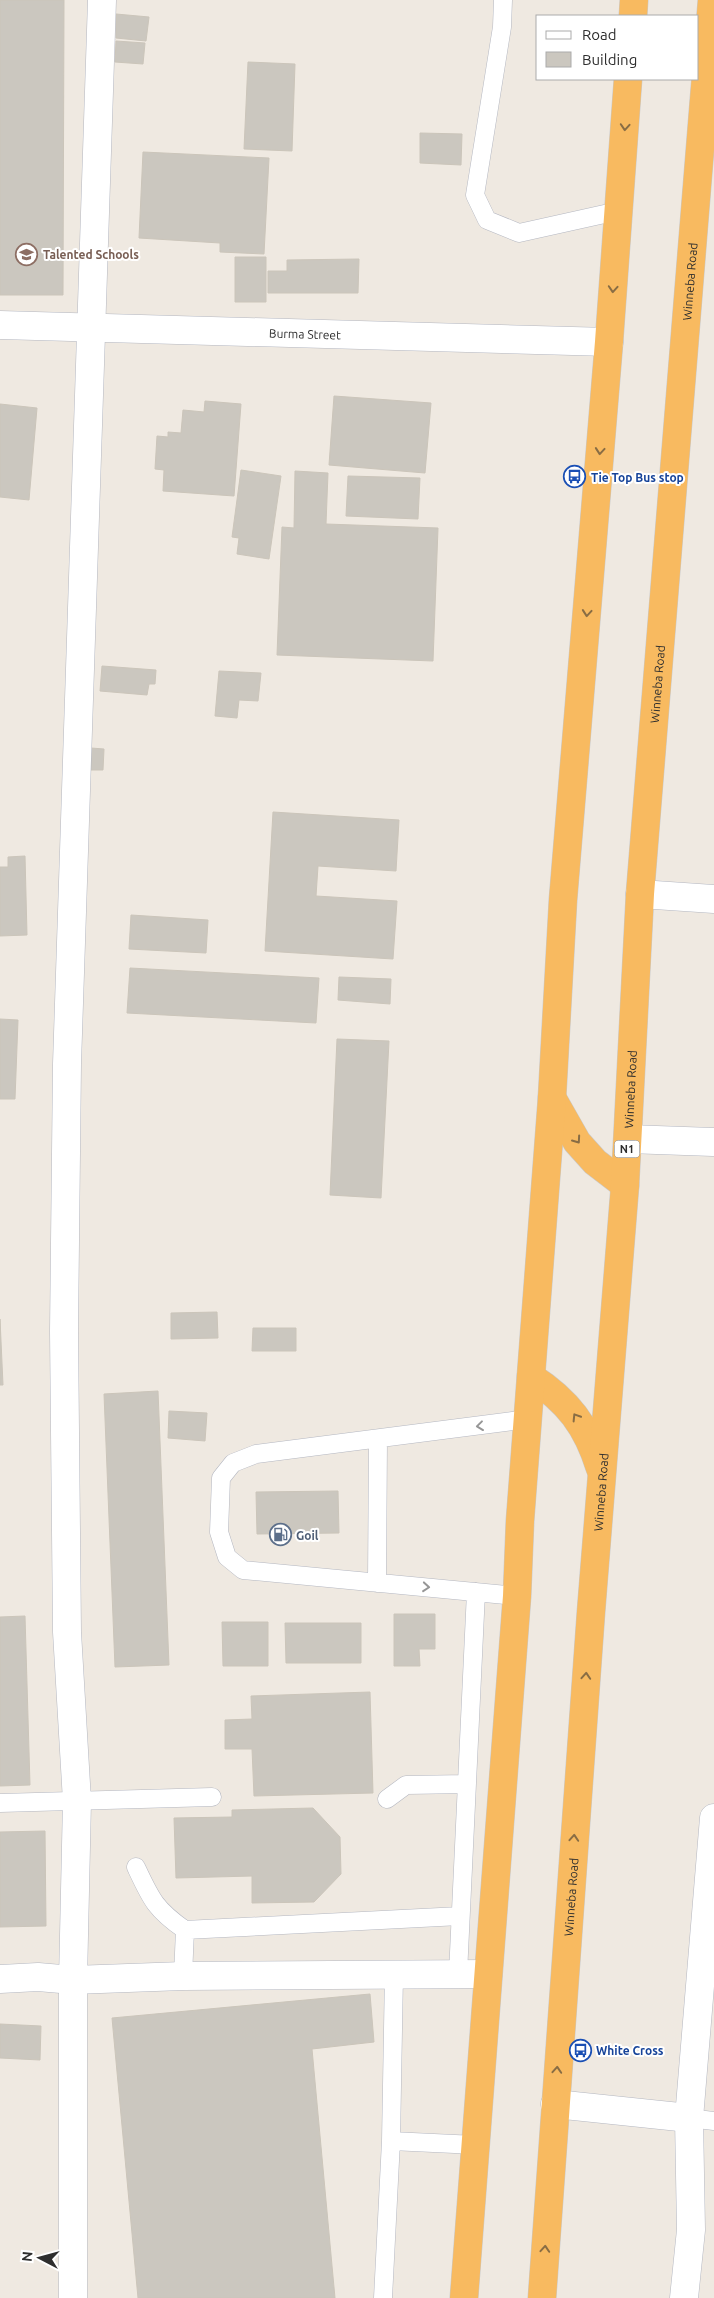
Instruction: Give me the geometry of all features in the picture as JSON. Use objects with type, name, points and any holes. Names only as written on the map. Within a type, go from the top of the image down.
[{"type":"highway","points":[[633,15],[634,0]]},
{"type":"highway","name":"Winneba Road","points":[[542,2298],[625,1184],[640,894],[712,0]]},
{"type":"highway","points":[[464,2298],[517,1596],[552,1098],[563,900],[609,342],[628,80]]},
{"type":"highway","points":[[552,1098],[577,1142],[595,1162],[625,1184]]},
{"type":"highway","points":[[531,1377],[551,1390],[571,1409],[593,1444],[602,1477]]},
{"type":"street","points":[[73,2298],[73,1980],[77,1801],[67,1632],[65,1302],[67,1064],[102,0]]},
{"type":"street","name":"Burma Street","points":[[0,325],[609,342]]},
{"type":"street","points":[[640,894],[714,898]]},
{"type":"street","points":[[628,1139],[714,1142]]},
{"type":"street","points":[[684,2298],[702,2119],[714,1818]]},
{"type":"street","points":[[0,1979],[38,1977],[73,1980],[183,1976],[488,1974]]},
{"type":"street","points":[[555,2104],[702,2119]]},
{"type":"lane","points":[[503,0],[502,28],[476,195],[486,220],[519,233],[618,211]]},
{"type":"lane","points":[[517,1596],[243,1570],[227,1557],[219,1532],[221,1478],[233,1463],[256,1454],[528,1419]]},
{"type":"lane","points":[[377,1583],[378,1439]]},
{"type":"lane","points":[[458,1974],[476,1592]]},
{"type":"lane","points":[[387,1799],[406,1785],[467,1784]]},
{"type":"lane","points":[[0,1802],[212,1797]]},
{"type":"lane","points":[[136,1867],[148,1894],[163,1914],[185,1930],[460,1916]]},
{"type":"lane","points":[[183,1976],[185,1930]]},
{"type":"lane","points":[[383,2298],[391,2141],[394,1974]]},
{"type":"lane","points":[[391,2141],[476,2145]]},
{"type":"building","points":[[0,0],[64,0],[63,295],[0,295]]},
{"type":"building","points":[[116,14],[149,17],[146,41],[116,38]]},
{"type":"building","points":[[116,41],[145,43],[143,64],[115,62]]},
{"type":"building","points":[[248,62],[295,64],[292,151],[244,149]]},
{"type":"building","points":[[420,133],[462,134],[461,165],[420,163]]},
{"type":"building","points":[[143,152],[269,158],[264,254],[220,252],[220,243],[139,238]]},
{"type":"building","points":[[235,257],[266,257],[266,302],[235,302]]},
{"type":"building","points":[[359,259],[358,293],[268,293],[268,271],[287,271],[287,260]]},
{"type":"building","points":[[334,396],[431,403],[425,473],[329,465]]},
{"type":"building","points":[[205,401],[241,404],[234,496],[163,491],[164,470],[155,469],[157,436],[168,437],[168,432],[181,433],[183,410],[204,412]]},
{"type":"building","points":[[0,404],[37,408],[29,500],[0,497]]},
{"type":"building","points":[[241,470],[281,476],[269,559],[237,554],[239,538],[232,537]]},
{"type":"building","points":[[295,471],[328,473],[326,524],[438,528],[433,661],[277,655],[282,527],[294,528]]},
{"type":"building","points":[[348,476],[420,478],[418,519],[346,516]]},
{"type":"building","points":[[102,666],[156,670],[155,684],[149,684],[147,695],[100,691]]},
{"type":"building","points":[[219,671],[261,673],[258,701],[239,700],[237,718],[215,716]]},
{"type":"building","points":[[91,748],[104,749],[103,770],[90,770]]},
{"type":"building","points":[[273,812],[399,820],[396,871],[318,866],[316,896],[397,901],[393,959],[265,951]]},
{"type":"building","points":[[25,856],[27,935],[0,936],[0,867],[8,867],[8,857]]},
{"type":"building","points":[[131,915],[208,920],[206,953],[129,949]]},
{"type":"building","points":[[130,968],[319,978],[316,1023],[127,1013]]},
{"type":"building","points":[[339,977],[391,979],[390,1004],[338,1000]]},
{"type":"building","points":[[0,1019],[18,1020],[15,1099],[0,1099]]},
{"type":"building","points":[[337,1039],[389,1041],[381,1198],[330,1195]]},
{"type":"building","points":[[217,1312],[218,1338],[171,1339],[171,1313]]},
{"type":"building","points":[[0,1319],[3,1385],[0,1385]]},
{"type":"building","points":[[253,1328],[296,1328],[296,1351],[252,1351]]},
{"type":"building","points":[[158,1391],[169,1665],[115,1667],[104,1394]]},
{"type":"building","points":[[169,1411],[207,1413],[205,1441],[168,1438]]},
{"type":"building","points":[[338,1491],[339,1533],[257,1534],[256,1492]]},
{"type":"building","points":[[394,1614],[435,1614],[435,1649],[419,1649],[420,1666],[394,1666]]},
{"type":"building","points":[[25,1616],[30,1785],[0,1786],[0,1617]]},
{"type":"building","points":[[222,1622],[268,1622],[268,1666],[223,1666]]},
{"type":"building","points":[[285,1623],[361,1623],[361,1663],[286,1663]]},
{"type":"building","points":[[370,1692],[373,1793],[254,1796],[252,1749],[225,1749],[225,1720],[252,1719],[251,1696]]},
{"type":"building","points":[[313,1808],[340,1837],[341,1874],[314,1902],[252,1903],[252,1876],[176,1878],[174,1818],[232,1817],[232,1810]]},
{"type":"building","points":[[45,1831],[46,1926],[0,1927],[0,1832]]},
{"type":"building","points":[[370,1994],[374,2042],[312,2049],[335,2298],[138,2298],[112,2018]]},
{"type":"building","points":[[0,2024],[41,2026],[40,2060],[0,2058]]},
{"type":"place","name":"Talented Schools","points":[[27,254]]},
{"type":"place","name":"Tie Top Bus stop","points":[[575,477]]},
{"type":"place","name":"Goil","points":[[280,1535]]},
{"type":"place","name":"White Cross","points":[[580,2050]]}]
